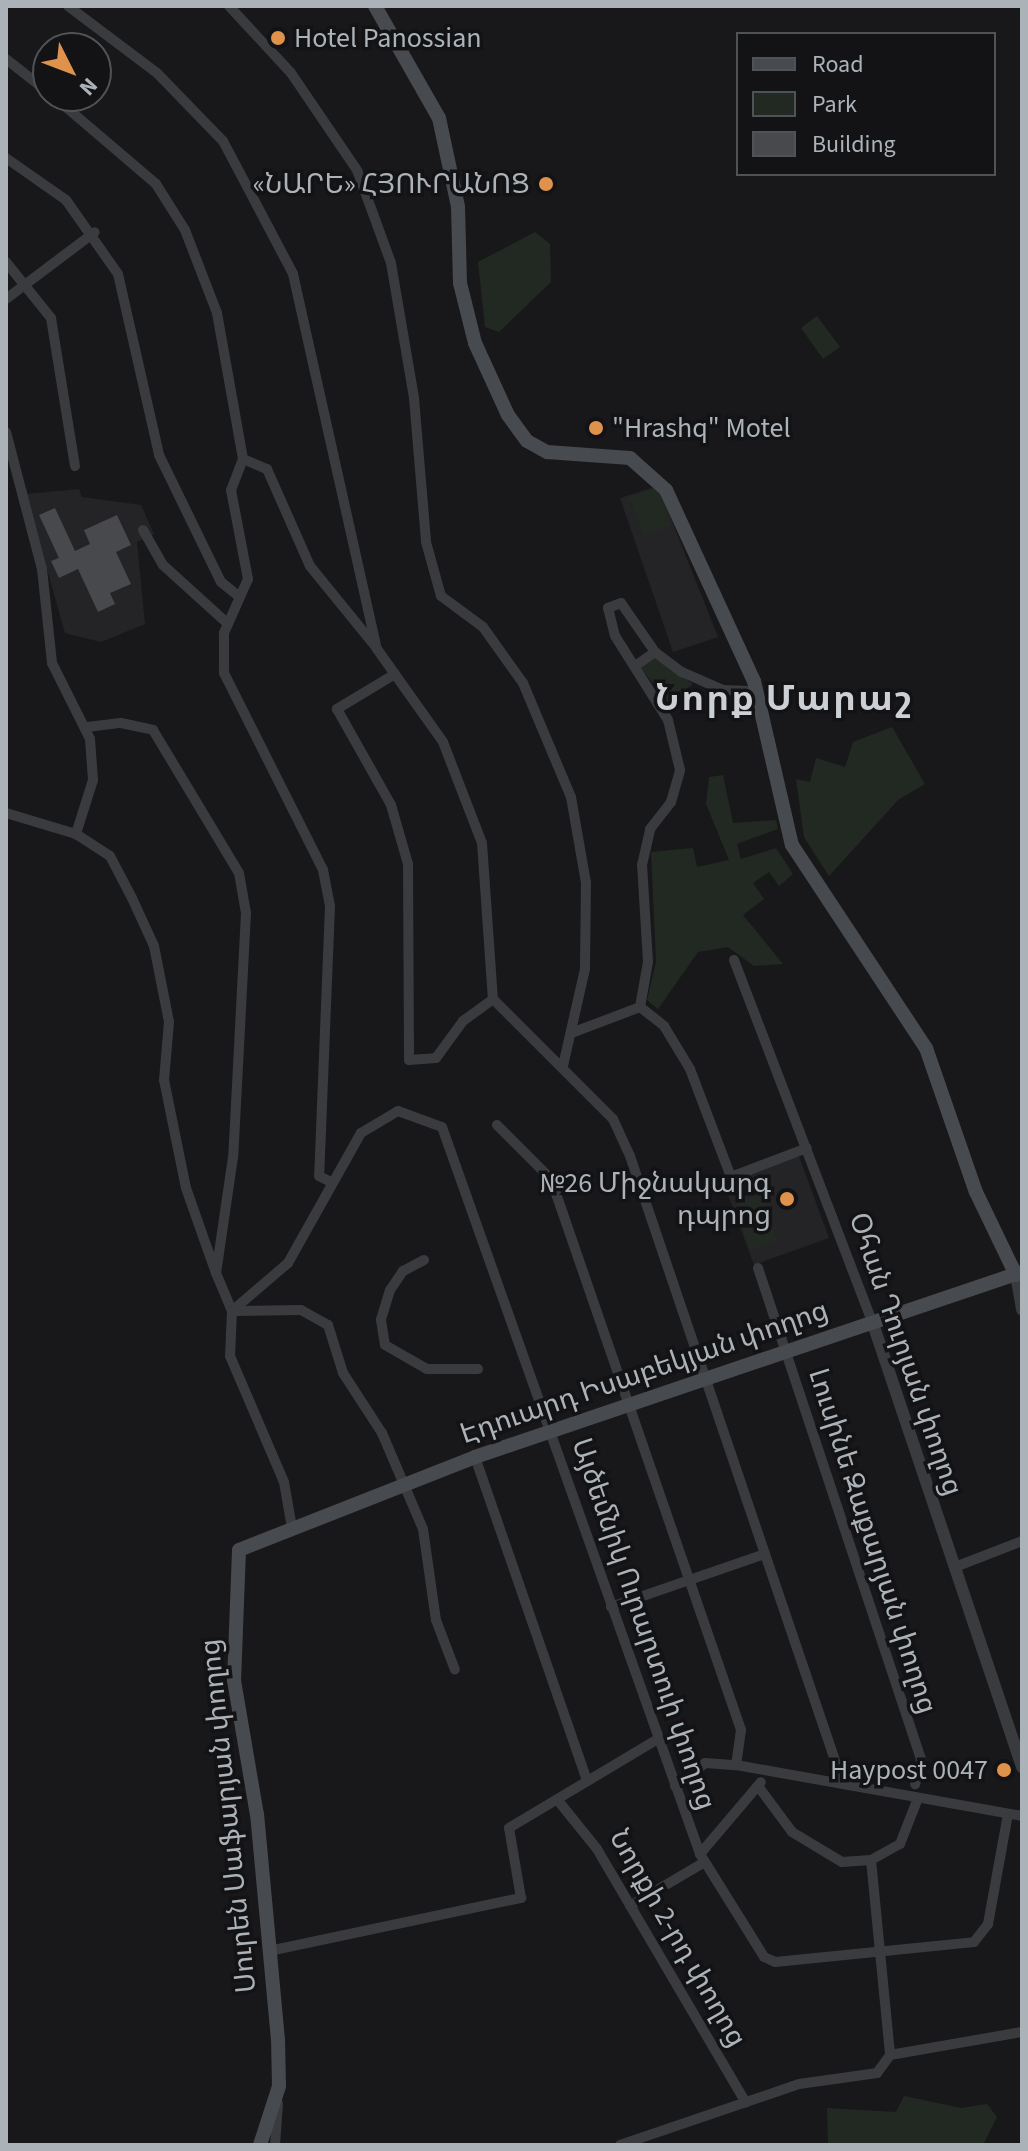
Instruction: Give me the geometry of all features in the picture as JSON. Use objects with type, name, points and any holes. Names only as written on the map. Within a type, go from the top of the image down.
[{"type":"main road","points":[[375,6],[439,118],[458,207],[460,283],[475,343],[508,415],[527,441],[547,452],[630,458],[662,483],[756,691],[792,845],[926,1048],[976,1192],[1019,1273]]},
{"type":"main road","name":"Էդուարդ Իսաբեկյան փողոց","points":[[292,1528],[475,1457],[1019,1273]]},
{"type":"main road","name":"Սուրեն Սաֆարյան փողոց","points":[[279,2086],[269,1951],[234,1681],[232,1596],[239,1550],[292,1528]]},
{"type":"main road","points":[[260,2145],[279,2086]]},
{"type":"street","points":[[68,6],[157,73],[223,141],[270,225],[293,274],[377,649]]},
{"type":"street","points":[[229,6],[291,73],[357,170],[391,263],[414,398],[426,542],[441,596],[483,627],[523,683],[571,797],[586,883],[585,969],[574,1032],[563,1066]]},
{"type":"street","points":[[6,59],[32,79]]},
{"type":"street","points":[[72,112],[156,184],[185,230],[217,313],[243,459],[231,484],[248,576],[227,623],[224,673],[311,837],[330,906],[319,1176],[331,1182],[288,1263],[232,1311]]},
{"type":"street","points":[[6,158],[66,200],[95,232],[131,316],[159,455],[221,582],[237,595]]},
{"type":"street","points":[[6,299],[27,280],[95,232]]},
{"type":"street","points":[[6,262],[27,280],[56,332],[75,466]]},
{"type":"street","points":[[6,432],[42,569],[52,663],[87,727],[93,780],[76,834]]},
{"type":"street","points":[[243,459],[267,469],[310,566],[377,649],[443,742],[482,843],[493,999],[613,1119],[707,1377],[843,1784]]},
{"type":"street","points":[[143,530],[163,565],[227,623]]},
{"type":"street","points":[[640,1007],[648,962],[642,865],[650,829],[671,802],[680,770],[668,720],[615,636],[611,605],[623,605],[655,652],[723,690],[756,691]]},
{"type":"street","points":[[635,666],[655,652]]},
{"type":"street","points":[[395,674],[337,709],[391,805],[408,864],[408,1056],[414,1064],[436,1058],[463,1021],[493,999]]},
{"type":"street","points":[[87,727],[121,723],[153,730],[239,873],[246,913],[233,1157],[216,1273]]},
{"type":"street","points":[[6,813],[76,834],[110,856],[154,946],[169,1022],[164,1080],[186,1188],[232,1311],[230,1356],[284,1482],[292,1528]]},
{"type":"street","name":"Օհան Դուրյան փողոց","points":[[734,960],[872,1321],[1022,1767]]},
{"type":"street","points":[[574,1032],[640,1007]]},
{"type":"street","points":[[640,1007],[664,1026],[690,1069],[731,1177],[807,1148]]},
{"type":"street","name":"Այծեմնիկ Ուրարտուի փողոց","points":[[331,1182],[361,1133],[398,1111],[442,1127],[656,1740],[702,1858],[769,1961],[877,1952]]},
{"type":"street","points":[[497,1125],[551,1179],[741,1730],[736,1765]]},
{"type":"street","points":[[424,1260],[403,1271],[390,1290],[381,1320],[385,1345],[427,1369],[478,1369]]},
{"type":"street","name":"Լուսինե Զաքարյան փողոց","points":[[758,1268],[921,1759],[915,1784]]},
{"type":"street","points":[[1019,1273],[1022,1309]]},
{"type":"street","points":[[232,1311],[301,1310],[328,1325],[343,1373],[382,1433],[423,1529],[436,1620],[455,1670]]},
{"type":"street","points":[[475,1457],[587,1781]]},
{"type":"street","points":[[955,1567],[1022,1541]]},
{"type":"street","points":[[611,1607],[765,1554]]},
{"type":"street","points":[[269,1951],[521,1898],[509,1828],[560,1803],[587,1781],[656,1740]]},
{"type":"street","points":[[675,1786],[705,1763],[736,1765],[767,1773],[1022,1816]]},
{"type":"street","points":[[630,1906],[702,1858],[767,1773]]},
{"type":"street","points":[[758,1786],[779,1820],[824,1855],[871,1860],[906,1837],[918,1798]]},
{"type":"street","name":"Նորքի 2-րդ փողոց","points":[[560,1803],[630,1906],[746,2103]]},
{"type":"street","points":[[877,1952],[980,1937],[1008,1814]]},
{"type":"street","points":[[620,2145],[821,2079],[877,2073],[890,2055],[877,1952],[871,1860]]},
{"type":"street","points":[[890,2055],[1022,2032]]},
{"type":"street","points":[[275,2145],[279,2086]]},
{"type":"shaded area","points":[[658,486],[718,637],[673,652],[620,498]]},
{"type":"shaded area","points":[[79,489],[82,497],[141,505],[154,534],[137,542],[145,624],[101,642],[65,633],[26,494]]},
{"type":"shaded area","points":[[799,1156],[829,1238],[754,1265],[724,1184]]},
{"type":"green space","points":[[535,232],[550,244],[551,282],[499,332],[485,327],[478,262]]},
{"type":"green space","points":[[817,316],[840,347],[823,359],[801,328]]},
{"type":"green space","points":[[658,487],[671,526],[643,535],[629,497]]},
{"type":"green space","points":[[653,657],[693,684],[669,703],[639,666]]},
{"type":"green space","points":[[892,727],[925,784],[898,800],[829,876],[804,837],[796,779],[810,782],[816,758],[845,767],[853,742]]},
{"type":"green space","points":[[723,775],[733,823],[776,820],[778,829],[737,844],[741,859],[776,848],[793,874],[779,886],[769,872],[753,883],[764,899],[743,915],[783,964],[754,966],[728,947],[698,952],[658,1009],[647,1000],[656,962],[651,852],[693,848],[697,867],[729,860],[706,804],[709,777]]},
{"type":"green space","points":[[761,1196],[777,1240],[750,1250],[734,1205]]},
{"type":"green space","points":[[904,2096],[961,2108],[987,2104],[997,2117],[983,2145],[828,2145],[827,2108],[896,2112]]},
{"type":"building","points":[[55,508],[75,551],[90,544],[84,530],[117,515],[131,545],[116,552],[131,584],[110,593],[115,604],[98,612],[78,569],[59,578],[51,561],[59,558],[39,515]]},
{"type":"place","name":"Hotel Panossian","points":[[278,38]]},
{"type":"place","name":"«ՆԱՐԵ» ՀՅՈՒՐԱՆՈՑ","points":[[546,184]]},
{"type":"place","name":"\"Hrashq\" Motel","points":[[596,428]]},
{"type":"place","name":"№26 Միջնակարգ դպրոց","points":[[787,1199]]},
{"type":"place","name":"Haypost 0047","points":[[1004,1770]]},
{"type":"district","name":"Նորք Մարաշ","points":[[784,699]]}]
